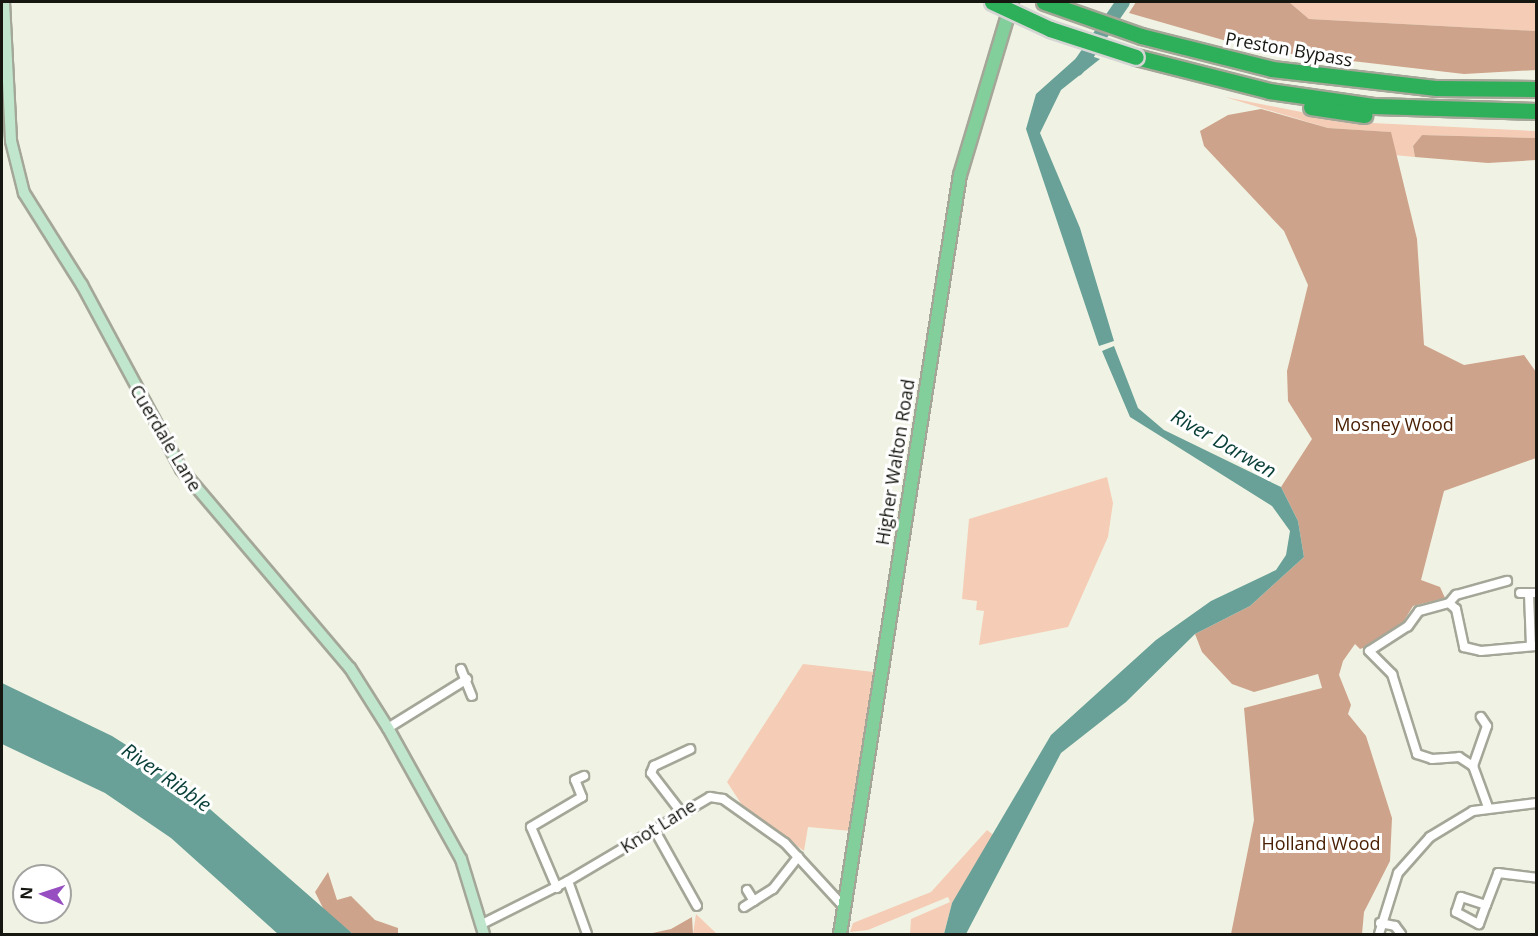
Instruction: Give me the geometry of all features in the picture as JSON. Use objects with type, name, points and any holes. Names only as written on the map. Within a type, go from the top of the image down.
[{"type":"highway","points":[[992,2],[1050,28],[1136,57],[1269,91],[1375,106],[1536,111]]},
{"type":"highway","name":"Preston Bypass","points":[[1044,2],[1141,36],[1272,69],[1364,82],[1536,89]]},
{"type":"highway","points":[[1168,66],[1240,95],[1339,112],[1536,120]]},
{"type":"main road","name":"Cuerdale Lane","points":[[4,2],[11,141],[24,193],[76,275],[181,469],[350,668],[388,728],[461,859],[483,929]]},
{"type":"main road","name":"Higher Walton Road","points":[[840,934],[960,175],[1012,2]]},
{"type":"street","points":[[1488,807],[1473,766],[1459,757],[1432,759],[1417,754],[1392,674],[1369,651],[1408,626],[1419,611],[1449,603],[1456,596],[1507,581]]},
{"type":"street","points":[[1449,603],[1456,609],[1464,647],[1481,651],[1534,646],[1533,593],[1520,593]]},
{"type":"street","points":[[461,669],[472,696]]},
{"type":"street","points":[[388,728],[466,679]]},
{"type":"street","points":[[1473,766],[1487,726],[1481,717]]},
{"type":"street","points":[[681,812],[651,773],[654,766],[690,749]]},
{"type":"street","points":[[556,888],[531,827],[582,796],[576,780],[584,776]]},
{"type":"street","name":"Knot Lane","points":[[483,929],[568,881],[705,798],[723,799],[798,857],[845,908]]},
{"type":"street","points":[[1379,934],[1388,894],[1411,854],[1448,823],[1488,807],[1536,803]]},
{"type":"street","points":[[654,829],[697,906]]},
{"type":"street","points":[[744,907],[773,889],[798,857]]},
{"type":"street","points":[[1486,905],[1498,873],[1536,879]]},
{"type":"street","points":[[568,881],[587,934]]},
{"type":"street","points":[[747,890],[754,901]]},
{"type":"street","points":[[1380,923],[1395,926],[1401,934]]},
{"type":"shaded area","points":[[1289,2],[1536,2],[1536,31],[1309,19]]},
{"type":"shaded area","points":[[1225,97],[1352,122],[1536,131],[1536,138],[1422,135],[1413,146],[1415,157],[1394,155],[1390,132],[1328,128]]},
{"type":"shaded area","points":[[1107,477],[1113,503],[1108,537],[1068,627],[979,645],[984,611],[976,610],[977,601],[962,599],[969,519]]},
{"type":"shaded area","points":[[803,664],[874,672],[851,831],[808,827],[804,851],[742,805],[727,782]]},
{"type":"shaded area","points":[[987,830],[996,837],[952,903],[944,934],[910,934],[911,919],[950,902],[948,897],[868,930],[850,932],[853,923],[931,892]]},
{"type":"shaded area","points":[[696,914],[717,934],[693,934]]},
{"type":"green space","points":[[1136,2],[1289,2],[1309,19],[1536,31],[1536,70],[1464,74],[1258,50],[1129,13]]},
{"type":"green space","name":"Mosney Wood","points":[[1261,109],[1328,128],[1391,132],[1417,239],[1424,345],[1464,365],[1524,355],[1536,372],[1536,458],[1444,491],[1421,580],[1440,587],[1445,598],[1413,606],[1402,624],[1371,645],[1360,649],[1355,644],[1343,661],[1339,675],[1351,705],[1348,714],[1366,736],[1392,818],[1390,861],[1364,912],[1362,934],[1231,934],[1254,820],[1244,708],[1322,688],[1318,674],[1254,692],[1232,684],[1202,652],[1195,634],[1250,606],[1304,557],[1298,521],[1281,487],[1312,439],[1288,401],[1287,371],[1308,285],[1284,231],[1204,146],[1200,131],[1228,115]]},
{"type":"green space","points":[[1422,135],[1536,138],[1536,160],[1488,163],[1415,157],[1413,146]]},
{"type":"green space","points":[[328,872],[337,900],[351,896],[375,920],[398,928],[398,934],[353,934],[324,910],[315,892]]},
{"type":"green space","points":[[692,917],[693,934],[648,934],[671,929]]},
{"type":"water","points":[[1082,53],[1100,59],[1061,90],[1040,133],[1080,228],[1114,341],[1099,346],[1026,129],[1036,94]]},
{"type":"water","name":"River Darwen","points":[[1114,346],[1138,408],[1164,430],[1281,487],[1298,521],[1304,557],[1250,606],[1195,634],[1126,702],[1061,753],[966,934],[944,934],[952,903],[1051,735],[1156,640],[1211,601],[1276,570],[1286,555],[1290,531],[1272,506],[1130,417],[1102,351]]},
{"type":"water","name":"River Ribble","points":[[2,683],[112,736],[164,769],[353,934],[278,934],[171,838],[105,793],[2,744]]},
{"type":"waterway","name":"River Darwen","points":[[1077,69],[1123,2]]},
{"type":"park label","name":"Holland Wood","points":[[1321,843]]}]
